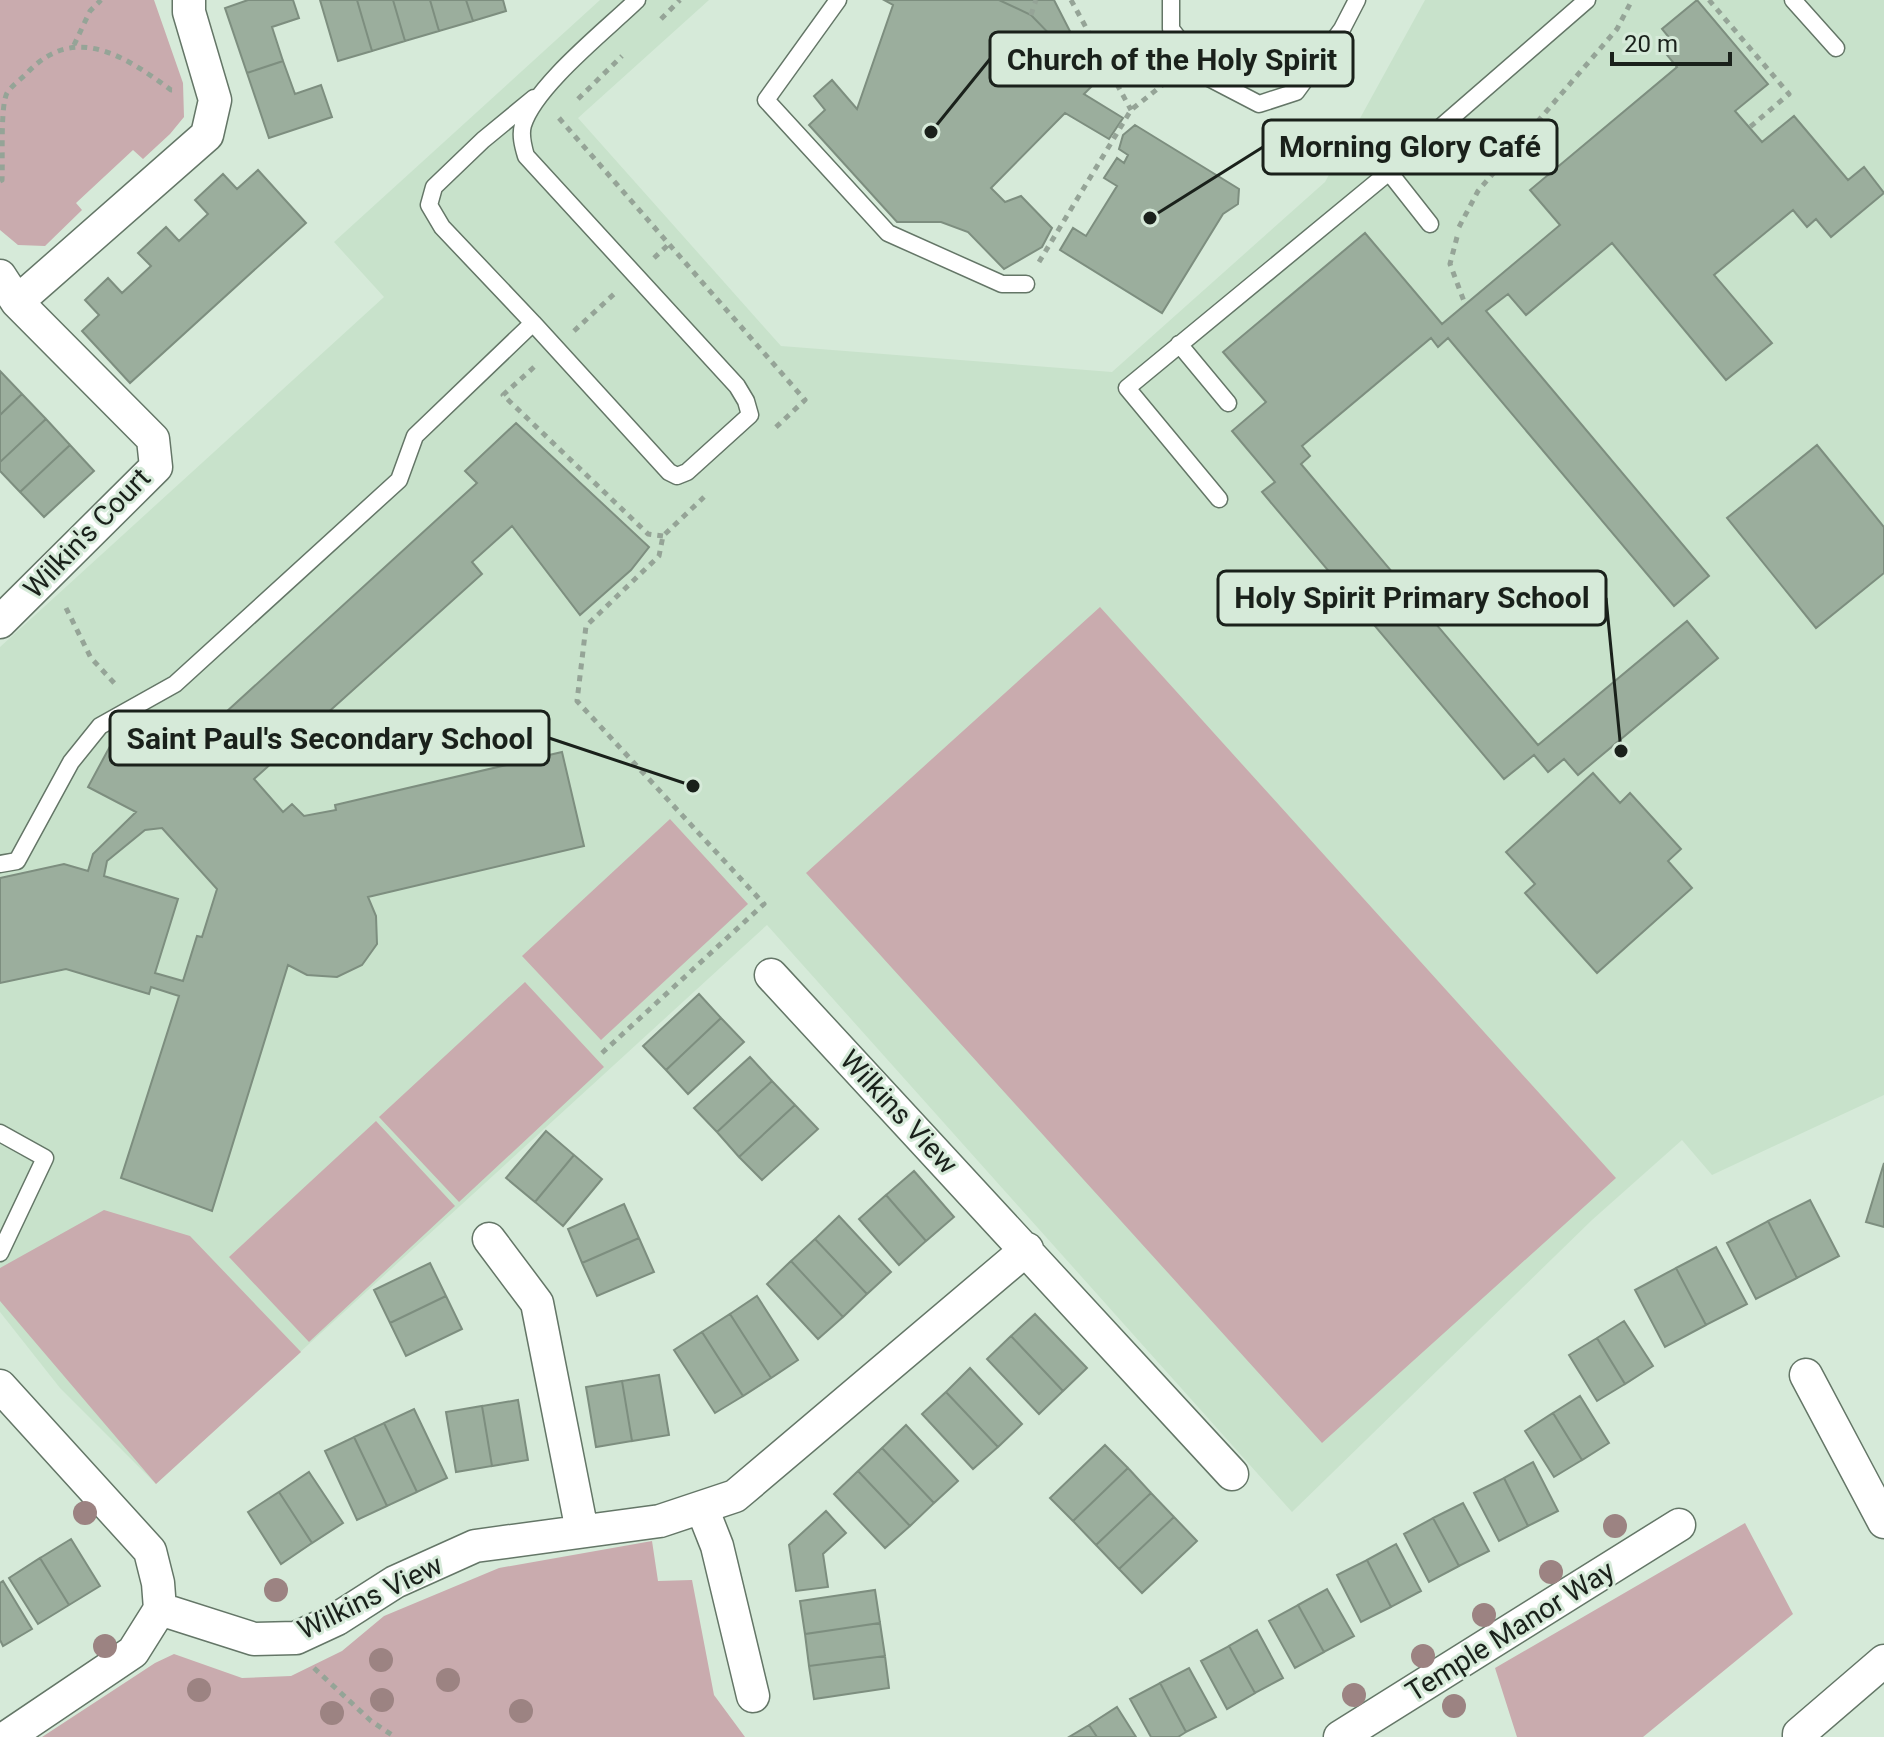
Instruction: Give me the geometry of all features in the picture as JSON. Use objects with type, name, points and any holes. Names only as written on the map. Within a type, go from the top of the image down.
[{"type":"street","name":"Wilkin's Court","points":[[0,622],[156,467],[153,439],[8,289],[207,135],[215,100],[189,12],[189,0]]},
{"type":"street","name":"Wilkins View","points":[[771,975],[1232,1474]]},
{"type":"street","points":[[489,1239],[537,1303],[582,1531]]},
{"type":"street","name":"Wilkins View","points":[[160,1609],[254,1639],[296,1638],[337,1619],[395,1582],[475,1546],[660,1521],[735,1496],[1027,1249]]},
{"type":"street","points":[[1806,1375],[1884,1522]]},
{"type":"street","points":[[0,1386],[150,1551],[158,1583],[160,1609],[133,1652],[7,1737]]},
{"type":"street","points":[[702,1508],[717,1546],[753,1696]]},
{"type":"street","name":"Temple Manor Way","points":[[1340,1737],[1679,1525]]},
{"type":"street","points":[[1799,1737],[1884,1661]]},
{"type":"lane","points":[[537,95],[523,126],[522,141],[526,156],[737,386],[746,401],[750,415],[687,472],[677,476],[669,472],[442,227],[429,205],[434,187],[637,0]]},
{"type":"lane","points":[[838,0],[766,100],[888,233],[1002,284],[1026,284]]},
{"type":"lane","points":[[1171,0],[1171,29],[1209,78],[1259,104],[1296,92],[1342,29],[1357,0]]},
{"type":"lane","points":[[1219,499],[1127,388],[1389,172],[1587,0]]},
{"type":"lane","points":[[1793,0],[1836,48]]},
{"type":"lane","points":[[1389,172],[1430,224]]},
{"type":"lane","points":[[0,864],[17,861],[71,762],[100,726],[175,684],[399,480],[415,436],[533,323]]},
{"type":"lane","points":[[1179,344],[1228,403]]},
{"type":"lane","points":[[0,1133],[45,1158],[0,1253]]},
{"type":"path","points":[[74,45],[90,11],[101,0]]},
{"type":"path","points":[[658,22],[680,0]]},
{"type":"path","points":[[1031,15],[1036,0]]},
{"type":"path","points":[[1071,0],[1131,110]]},
{"type":"path","points":[[1465,304],[1450,264],[1460,225],[1478,191],[1617,29],[1632,0]]},
{"type":"path","points":[[1709,0],[1789,94],[1750,127]]},
{"type":"path","points":[[0,181],[2,110],[7,94],[43,57],[74,45],[116,54],[171,90],[188,92]]},
{"type":"path","points":[[625,54],[558,119],[805,400],[772,431]]},
{"type":"path","points":[[1026,284],[1131,110],[1195,60]]},
{"type":"path","points":[[602,1053],[764,904],[577,701],[586,626],[659,556],[663,536],[707,494]]},
{"type":"path","points":[[44,578],[58,591],[91,658],[135,707]]},
{"type":"shaded area","points":[[0,0],[154,0],[183,83],[184,117],[170,134],[143,159],[133,150],[76,203],[82,210],[45,246],[18,245],[0,230]]},
{"type":"shaded area","points":[[600,0],[709,0],[578,118],[781,346],[1112,372],[1325,182],[1425,0],[1884,0],[1884,1095],[1712,1175],[1682,1140],[1592,1220],[1292,1512],[767,925],[156,1484],[60,1388],[0,1312],[0,647],[384,297],[334,242]]},
{"type":"shaded area","points":[[1100,607],[1616,1178],[1322,1443],[806,873]]},
{"type":"shaded area","points":[[670,819],[748,904],[601,1040],[522,956]]},
{"type":"shaded area","points":[[525,982],[604,1067],[459,1202],[379,1117]]},
{"type":"shaded area","points":[[376,1121],[455,1206],[309,1342],[229,1257]]},
{"type":"shaded area","points":[[104,1210],[190,1236],[301,1352],[156,1484],[0,1301],[0,1268]]},
{"type":"shaded area","points":[[1745,1523],[1793,1614],[1643,1737],[1517,1737],[1495,1668]]},
{"type":"shaded area","points":[[652,1541],[658,1581],[692,1580],[714,1695],[745,1737],[42,1737],[155,1663],[174,1654],[242,1678],[291,1676],[342,1651],[384,1616],[499,1568]]},
{"type":"building","points":[[248,0],[293,0],[299,18],[272,27],[283,61],[247,73],[225,8]]},
{"type":"building","points":[[320,0],[357,0],[372,51],[338,61]]},
{"type":"building","points":[[357,0],[393,0],[405,41],[372,51]]},
{"type":"building","points":[[393,0],[430,0],[439,31],[405,41]]},
{"type":"building","points":[[430,0],[466,0],[473,21],[439,31]]},
{"type":"building","points":[[466,0],[503,0],[506,11],[473,21]]},
{"type":"building","points":[[884,0],[999,0],[1031,15],[1096,82],[1084,94],[1123,118],[1109,139],[1065,113],[991,188],[1005,202],[1021,196],[1052,228],[1042,247],[1004,269],[968,232],[941,222],[897,222],[809,125],[825,110],[814,96],[832,80],[857,109],[893,5]]},
{"type":"building","points":[[999,0],[1054,0],[1096,82],[1031,15]]},
{"type":"building","points":[[1697,0],[1768,84],[1735,111],[1762,142],[1794,116],[1848,180],[1864,167],[1884,193],[1831,237],[1816,219],[1807,227],[1793,210],[1714,275],[1772,343],[1726,380],[1612,243],[1526,315],[1508,294],[1486,311],[1709,576],[1674,606],[1448,338],[1438,347],[1431,338],[1302,446],[1310,456],[1301,464],[1538,745],[1687,621],[1718,658],[1578,775],[1564,759],[1548,772],[1534,755],[1504,779],[1262,492],[1275,482],[1232,431],[1266,402],[1223,352],[1365,233],[1442,324],[1560,225],[1530,190],[1677,67],[1662,49],[1672,41],[1662,29]]},
{"type":"building","points":[[283,61],[295,94],[321,85],[332,117],[269,138],[247,73]]},
{"type":"building","points":[[1135,125],[1239,189],[1238,204],[1223,214],[1162,313],[1060,250],[1073,228],[1086,236],[1117,186],[1104,178],[1117,158],[1124,163],[1128,155],[1119,149],[1123,135]]},
{"type":"building","points":[[258,170],[306,223],[130,383],[82,331],[99,315],[85,300],[108,278],[122,293],[151,266],[138,253],[166,227],[179,241],[208,214],[195,200],[223,174],[237,189]]},
{"type":"building","points":[[0,371],[22,394],[0,415]]},
{"type":"building","points":[[22,394],[46,419],[0,462],[0,415]]},
{"type":"building","points":[[46,419],[70,445],[20,492],[0,471],[0,462]]},
{"type":"building","points":[[516,423],[649,547],[631,570],[580,615],[512,526],[472,562],[482,574],[254,779],[283,812],[292,804],[304,816],[336,810],[335,805],[562,752],[584,846],[368,897],[376,916],[377,944],[362,965],[337,977],[307,975],[288,965],[212,1211],[121,1178],[179,996],[151,987],[149,994],[66,969],[0,983],[0,878],[64,864],[88,871],[93,854],[136,812],[88,787],[115,737],[168,765],[477,483],[465,471]],"holes":[[[162,828],[217,889],[202,937],[197,936],[183,981],[155,973],[178,899],[104,876],[107,861],[145,830]]]},
{"type":"building","points":[[70,445],[94,471],[44,517],[20,492]]},
{"type":"building","points":[[1817,445],[1884,527],[1884,573],[1816,628],[1727,518]]},
{"type":"building","points":[[1593,773],[1620,803],[1630,793],[1681,849],[1668,861],[1692,888],[1597,973],[1525,893],[1535,884],[1506,852]]},
{"type":"building","points":[[699,994],[721,1018],[666,1070],[643,1046]]},
{"type":"building","points":[[721,1018],[744,1042],[688,1094],[666,1070]]},
{"type":"building","points":[[750,1057],[772,1081],[717,1132],[694,1108]]},
{"type":"building","points":[[772,1081],[795,1105],[739,1157],[717,1132]]},
{"type":"building","points":[[795,1105],[818,1129],[762,1180],[739,1157]]},
{"type":"building","points":[[546,1131],[574,1155],[535,1202],[506,1178]]},
{"type":"building","points":[[574,1155],[602,1179],[563,1226],[535,1202]]},
{"type":"building","points":[[1884,1163],[1884,1227],[1866,1222]]},
{"type":"building","points":[[914,1171],[954,1217],[926,1241],[886,1195]]},
{"type":"building","points":[[886,1195],[926,1241],[899,1265],[859,1219]]},
{"type":"building","points":[[1810,1200],[1839,1256],[1797,1278],[1768,1221]]},
{"type":"building","points":[[624,1204],[639,1238],[582,1263],[568,1229]]},
{"type":"building","points":[[839,1216],[891,1272],[867,1294],[815,1239]]},
{"type":"building","points":[[1768,1221],[1797,1278],[1756,1299],[1727,1243]]},
{"type":"building","points":[[639,1238],[654,1272],[597,1296],[582,1263]]},
{"type":"building","points":[[815,1239],[867,1294],[843,1317],[791,1261]]},
{"type":"building","points":[[1716,1247],[1747,1304],[1706,1325],[1676,1268]]},
{"type":"building","points":[[791,1261],[843,1317],[818,1339],[767,1284]]},
{"type":"building","points":[[430,1263],[446,1296],[390,1323],[374,1290]]},
{"type":"building","points":[[1676,1268],[1706,1325],[1665,1347],[1635,1290]]},
{"type":"building","points":[[446,1296],[462,1329],[406,1356],[390,1323]]},
{"type":"building","points":[[757,1296],[798,1360],[771,1378],[730,1314]]},
{"type":"building","points":[[730,1314],[771,1378],[743,1396],[702,1332]]},
{"type":"building","points":[[1035,1314],[1087,1368],[1063,1391],[1011,1336]]},
{"type":"building","points":[[1624,1321],[1653,1366],[1625,1384],[1597,1338]]},
{"type":"building","points":[[702,1332],[743,1396],[715,1413],[674,1350]]},
{"type":"building","points":[[1011,1336],[1063,1391],[1039,1414],[987,1359]]},
{"type":"building","points":[[1597,1338],[1625,1384],[1597,1401],[1569,1355]]},
{"type":"building","points":[[970,1368],[1022,1424],[998,1447],[946,1392]]},
{"type":"building","points":[[659,1375],[669,1435],[632,1441],[622,1381]]},
{"type":"building","points":[[622,1381],[632,1441],[596,1447],[586,1387]]},
{"type":"building","points":[[946,1392],[998,1447],[973,1469],[922,1414]]},
{"type":"building","points":[[1580,1396],[1609,1443],[1582,1460],[1553,1413]]},
{"type":"building","points":[[518,1400],[528,1460],[492,1466],[482,1406]]},
{"type":"building","points":[[482,1406],[492,1466],[456,1472],[446,1412]]},
{"type":"building","points":[[414,1409],[447,1478],[417,1492],[384,1423]]},
{"type":"building","points":[[1553,1413],[1582,1460],[1554,1477],[1525,1431]]},
{"type":"building","points":[[384,1423],[417,1492],[387,1506],[354,1437]]},
{"type":"building","points":[[906,1425],[958,1481],[934,1503],[882,1448]]},
{"type":"building","points":[[354,1437],[387,1506],[357,1520],[325,1451]]},
{"type":"building","points":[[1105,1445],[1128,1468],[1073,1521],[1050,1498]]},
{"type":"building","points":[[882,1448],[934,1503],[910,1526],[858,1471]]},
{"type":"building","points":[[1533,1462],[1558,1511],[1528,1526],[1504,1478]]},
{"type":"building","points":[[1128,1468],[1151,1493],[1096,1545],[1073,1521]]},
{"type":"building","points":[[858,1471],[910,1526],[885,1548],[834,1494]]},
{"type":"building","points":[[309,1472],[343,1523],[312,1543],[279,1492]]},
{"type":"building","points":[[1504,1478],[1528,1526],[1499,1541],[1474,1493]]},
{"type":"building","points":[[279,1492],[312,1543],[281,1564],[248,1512]]},
{"type":"building","points":[[1151,1493],[1174,1517],[1119,1569],[1096,1545]]},
{"type":"building","points":[[1463,1503],[1489,1551],[1459,1566],[1433,1518]]},
{"type":"building","points":[[826,1511],[846,1533],[823,1554],[828,1587],[796,1591],[789,1545]]},
{"type":"building","points":[[1174,1517],[1197,1541],[1142,1593],[1119,1569]]},
{"type":"building","points":[[1433,1518],[1459,1566],[1429,1582],[1404,1534]]},
{"type":"building","points":[[71,1539],[100,1586],[69,1605],[40,1558]]},
{"type":"building","points":[[1396,1544],[1421,1591],[1391,1607],[1367,1560]]},
{"type":"building","points":[[40,1558],[69,1605],[38,1624],[9,1578]]},
{"type":"building","points":[[1367,1560],[1391,1607],[1361,1622],[1337,1575]]},
{"type":"building","points":[[3,1581],[32,1629],[3,1646],[0,1640],[0,1583]]},
{"type":"building","points":[[1327,1589],[1354,1636],[1324,1652],[1298,1605]]},
{"type":"building","points":[[875,1590],[880,1623],[805,1634],[800,1601]]},
{"type":"building","points":[[1298,1605],[1324,1652],[1295,1668],[1269,1621]]},
{"type":"building","points":[[880,1623],[885,1656],[809,1666],[805,1634]]},
{"type":"building","points":[[1257,1630],[1283,1678],[1255,1693],[1229,1646]]},
{"type":"building","points":[[1229,1646],[1255,1693],[1227,1709],[1201,1661]]},
{"type":"building","points":[[885,1656],[889,1688],[814,1699],[809,1666]]},
{"type":"building","points":[[1189,1668],[1216,1717],[1186,1732],[1160,1683]]},
{"type":"building","points":[[1160,1683],[1186,1732],[1178,1737],[1151,1737],[1130,1699]]},
{"type":"building","points":[[1117,1707],[1136,1737],[1097,1737],[1089,1725]]},
{"type":"building","points":[[1089,1725],[1097,1737],[1069,1737]]},
{"type":"place","name":"Church of the Holy Spirit","points":[[931,132]]},
{"type":"place","name":"Morning Glory Café","points":[[1150,218]]},
{"type":"place","name":"Holy Spirit Primary School","points":[[1621,751]]},
{"type":"place","name":"Saint Paul's Secondary School","points":[[693,786]]}]
